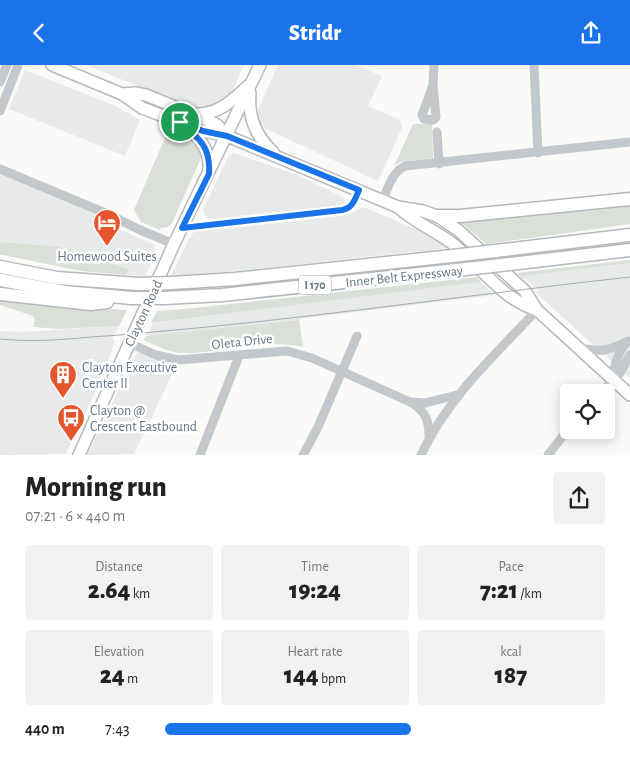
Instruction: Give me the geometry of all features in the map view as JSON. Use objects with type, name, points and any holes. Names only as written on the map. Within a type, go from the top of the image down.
[{"type":"highway","points":[[437,216],[460,216],[630,199]]},
{"type":"highway","name":"Inner Belt Expressway","points":[[0,267],[57,278],[138,284],[171,283],[253,277],[630,235]]},
{"type":"highway","name":"Inner Belt Expressway","points":[[0,280],[65,292],[132,298],[164,298],[222,295],[630,250]]},
{"type":"highway","points":[[0,294],[91,304],[132,298]]},
{"type":"main road","points":[[52,65],[122,94],[142,108],[208,133],[227,136],[398,207],[412,219],[454,245],[516,302],[537,310]]},
{"type":"main road","name":"Clayton Road","points":[[79,455],[174,245],[260,65]]},
{"type":"main road","points":[[190,113],[203,114],[226,106],[252,81]]},
{"type":"main road","points":[[252,81],[249,102],[253,124],[264,143],[280,158]]},
{"type":"main road","points":[[122,94],[135,93],[146,95],[217,125],[227,136]]},
{"type":"main road","points":[[180,122],[198,138],[206,149],[209,157],[209,174]]},
{"type":"main road","points":[[398,207],[423,211],[437,216],[463,234],[525,291],[537,310],[630,395]]},
{"type":"street","points":[[0,82],[7,65]]},
{"type":"street","points":[[0,111],[18,65]]},
{"type":"street","points":[[433,85],[422,115],[424,119],[436,119],[433,85],[434,65]]},
{"type":"street","points":[[534,65],[538,153]]},
{"type":"street","points":[[437,131],[439,164]]},
{"type":"street","points":[[383,200],[394,175],[402,168],[411,165],[439,164],[630,142]]},
{"type":"street","points":[[0,169],[110,215],[174,245]]},
{"type":"street","points":[[182,228],[342,210],[352,205],[359,190]]},
{"type":"street","points":[[421,455],[429,436],[441,416],[457,395],[537,310]]},
{"type":"street","points":[[303,455],[318,427],[357,336]]},
{"type":"street","points":[[577,346],[594,351],[605,351],[629,340]]},
{"type":"street","points":[[612,379],[620,350],[629,340]]},
{"type":"street","name":"Oleta Drive","points":[[129,343],[156,355],[178,360],[239,356],[276,351],[287,351],[312,358],[420,408],[426,415],[429,425],[429,436]]},
{"type":"street","points":[[608,384],[620,373],[630,355]]},
{"type":"street","points":[[200,455],[239,356]]},
{"type":"street","name":"Oleta Drive","points":[[410,402],[425,403],[457,395]]},
{"type":"street","points":[[548,455],[560,439]]},
{"type":"shaded area","points":[[86,65],[244,65],[232,92],[227,98],[218,104],[198,108],[180,103]]},
{"type":"shaded area","points":[[278,65],[356,65],[382,76],[368,106],[400,120],[402,128],[378,181],[260,126],[256,114]]},
{"type":"shaded area","points":[[25,70],[116,106],[140,120],[125,156],[9,109]]},
{"type":"shaded area","points":[[413,124],[432,124],[433,158],[400,162],[394,166]]},
{"type":"shaded area","points":[[167,133],[194,144],[198,148],[201,158],[172,223],[160,230],[141,222],[134,210]]},
{"type":"shaded area","points":[[234,153],[300,176],[343,197],[346,201],[337,206],[209,219],[205,216],[203,210],[228,157]]},
{"type":"shaded area","points":[[0,173],[66,199],[100,217],[108,224],[153,244],[156,253],[145,276],[126,275],[129,273],[56,246],[0,242]]},
{"type":"shaded area","points":[[630,201],[630,224],[486,244],[458,220]]},
{"type":"shaded area","points":[[363,207],[428,234],[448,248],[246,270],[171,276],[194,232],[341,216]]},
{"type":"shaded area","points":[[0,242],[56,246],[129,270],[126,275],[81,271],[0,255]]},
{"type":"shaded area","points":[[630,260],[630,263],[523,276],[526,279],[517,273]]},
{"type":"shaded area","points":[[630,263],[630,378],[535,292],[539,291],[522,276]]},
{"type":"shaded area","points":[[477,277],[480,282],[151,323],[157,311]]},
{"type":"shaded area","points":[[480,282],[495,295],[299,320],[147,336],[153,323]]},
{"type":"shaded area","points":[[0,299],[50,306],[127,310],[119,326],[59,329],[33,327],[35,320],[33,316],[0,305]]},
{"type":"shaded area","points":[[299,320],[303,347],[273,344],[178,353],[143,340],[147,336]]},
{"type":"shaded area","points":[[119,326],[112,339],[115,340],[106,368],[66,454],[0,455],[0,331],[22,332]]},
{"type":"shaded area","points":[[137,353],[143,353],[176,366],[134,454],[87,455]]},
{"type":"tram line","points":[[0,339],[56,340],[197,328],[630,277]]},
{"type":"place","name":"Homewood Suites","points":[[107,247]]},
{"type":"place","name":"Clayton Executive Center II","points":[[63,399]]},
{"type":"place","name":"Clayton @ Crescent Eastbound","points":[[71,442]]},
{"type":"route","points":[[180,122],[213,134],[227,136],[359,190],[352,205],[342,210],[182,228],[209,174],[209,157],[202,142],[180,122]]}]
